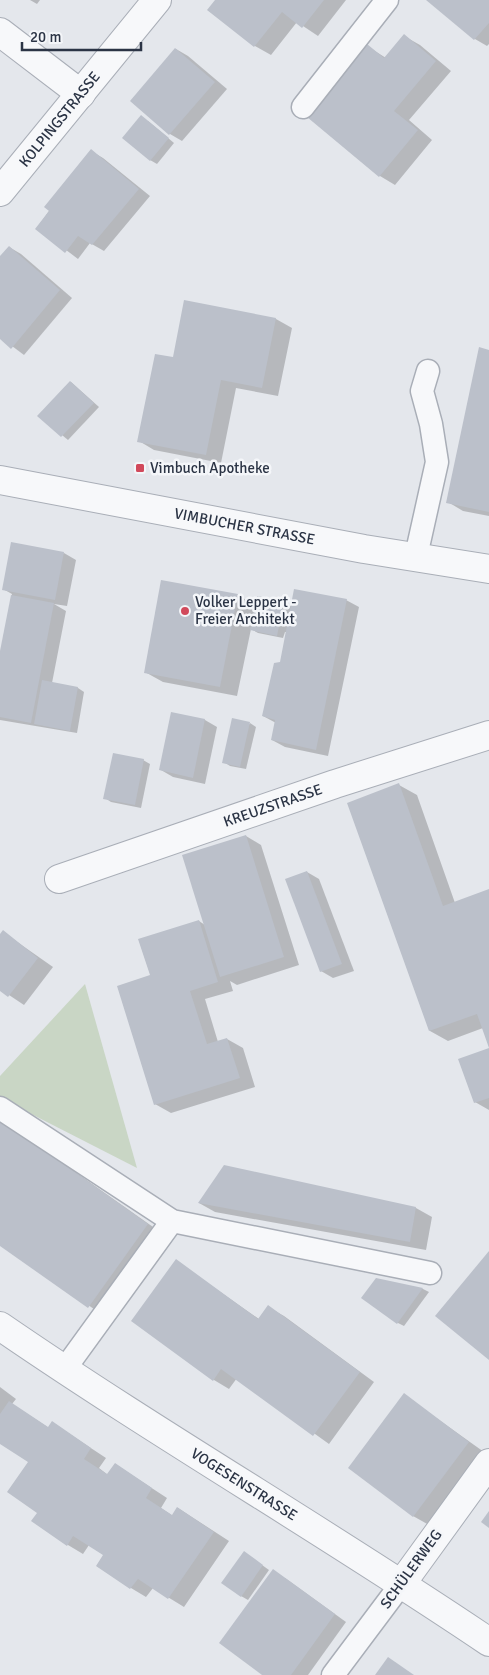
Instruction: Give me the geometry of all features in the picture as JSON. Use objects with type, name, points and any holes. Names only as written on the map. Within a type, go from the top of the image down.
[{"type":"street","name":"KOLPINGSTRASSE","points":[[0,192],[158,0]]},
{"type":"street","points":[[0,32],[81,94]]},
{"type":"street","name":"VIMBUCHER STRASSE","points":[[0,480],[489,569]]},
{"type":"street","name":"KREUZSTRASSE","points":[[59,879],[336,784],[489,735]]},
{"type":"street","name":"VOGESENSTRASSE","points":[[0,1326],[64,1370],[402,1583],[489,1642]]},
{"type":"street","name":"SCHÜLERWEG","points":[[402,1583],[489,1463]]},
{"type":"lane","points":[[303,107],[387,0]]},
{"type":"lane","points":[[416,556],[437,462],[431,424],[422,391],[428,372]]},
{"type":"lane","points":[[0,1108],[172,1221],[430,1273]]},
{"type":"lane","points":[[64,1370],[172,1221]]},
{"type":"lane","name":"SCHÜLERWEG","points":[[333,1675],[402,1583]]},
{"type":"green space","points":[[85,984],[137,1168],[0,1098],[0,1076]]},
{"type":"building","points":[[215,0],[324,0],[302,28],[282,12],[254,47],[207,10]]},
{"type":"building","points":[[426,0],[489,0],[489,23],[474,40]]},
{"type":"building","points":[[404,34],[436,61],[394,111],[418,130],[379,177],[307,117],[367,44],[384,58]]},
{"type":"building","points":[[175,48],[215,82],[169,135],[130,101]]},
{"type":"building","points":[[141,115],[169,138],[150,161],[122,138]]},
{"type":"building","points":[[91,149],[139,189],[92,245],[78,236],[65,253],[35,229],[49,211],[44,207]]},
{"type":"building","points":[[9,246],[60,290],[11,349],[0,339],[0,256]]},
{"type":"building","points":[[184,300],[276,318],[262,388],[221,380],[206,455],[137,442],[155,354],[173,357]]},
{"type":"building","points":[[479,347],[489,350],[489,512],[446,503]]},
{"type":"building","points":[[70,381],[94,403],[61,437],[37,416]]},
{"type":"building","points":[[11,542],[64,552],[55,600],[2,590]]},
{"type":"building","points":[[161,580],[238,594],[220,687],[144,673]]},
{"type":"building","points":[[294,589],[347,599],[316,750],[271,740],[275,720],[262,716],[274,663],[280,662]]},
{"type":"building","points":[[11,595],[54,603],[31,723],[0,717],[0,651]]},
{"type":"building","points":[[257,596],[284,601],[277,636],[250,630]]},
{"type":"building","points":[[42,680],[78,687],[70,731],[34,724]]},
{"type":"building","points":[[171,712],[205,719],[193,778],[159,770]]},
{"type":"building","points":[[232,718],[250,722],[240,767],[222,763]]},
{"type":"building","points":[[113,753],[144,759],[135,805],[103,799]]},
{"type":"building","points":[[399,783],[443,906],[489,889],[489,1048],[477,1014],[429,1031],[347,803]]},
{"type":"building","points":[[246,835],[284,957],[220,977],[182,855]]},
{"type":"building","points":[[307,871],[342,964],[320,972],[285,879]]},
{"type":"building","points":[[199,920],[218,982],[190,991],[207,1044],[227,1038],[240,1078],[154,1105],[117,986],[150,975],[138,939]]},
{"type":"building","points":[[3,930],[38,958],[8,997],[0,991],[0,934]]},
{"type":"building","points":[[489,1048],[489,1098],[474,1103],[458,1059]]},
{"type":"building","points":[[0,1119],[148,1224],[88,1308],[0,1246]]},
{"type":"building","points":[[224,1165],[416,1207],[410,1242],[198,1203]]},
{"type":"building","points":[[489,1251],[489,1360],[435,1316]]},
{"type":"building","points":[[176,1259],[258,1319],[268,1305],[360,1372],[313,1436],[221,1369],[213,1381],[131,1321]]},
{"type":"building","points":[[376,1278],[423,1288],[397,1324],[361,1298]]},
{"type":"building","points":[[404,1393],[469,1442],[413,1517],[348,1468]]},
{"type":"building","points":[[9,1401],[48,1427],[52,1421],[91,1448],[84,1459],[107,1474],[115,1463],[152,1488],[146,1498],[172,1515],[177,1507],[214,1532],[168,1599],[138,1579],[130,1589],[96,1566],[103,1555],[73,1536],[67,1546],[31,1521],[37,1513],[7,1492],[28,1462],[0,1444],[0,1414]]},
{"type":"building","points":[[489,1511],[489,1528],[481,1522]]},
{"type":"building","points":[[244,1551],[263,1565],[241,1597],[221,1583]]},
{"type":"building","points":[[273,1569],[335,1614],[291,1675],[262,1675],[219,1643]]},
{"type":"building","points":[[388,1657],[414,1675],[375,1675]]},
{"type":"place","name":"Vimbuch Apotheke","points":[[140,468]]},
{"type":"place","name":"Volker Leppert - Freier Architekt","points":[[185,611]]}]
